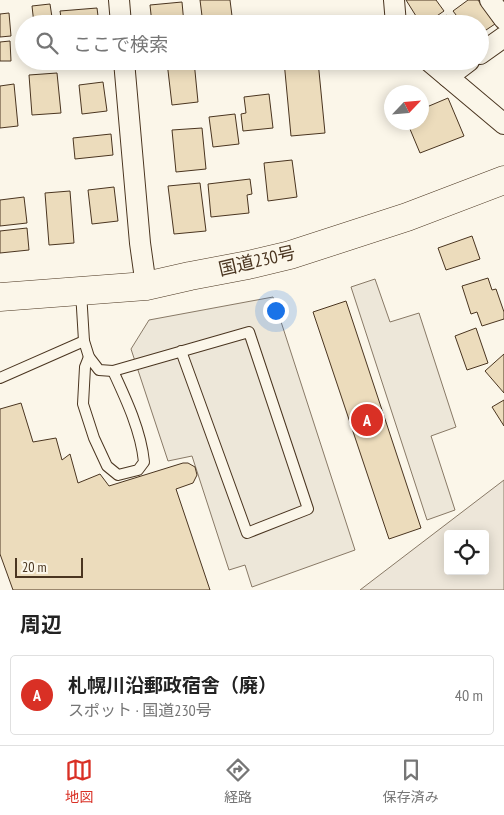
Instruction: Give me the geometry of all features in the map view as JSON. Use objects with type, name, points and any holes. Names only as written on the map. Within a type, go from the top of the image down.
[{"type":"highway","name":"国道230号","points":[[0,297],[146,286],[248,265],[290,255],[408,217],[504,180]]},
{"type":"street","points":[[118,0],[120,15]]},
{"type":"street","points":[[394,0],[395,15]]},
{"type":"street","points":[[490,0],[504,19]]},
{"type":"street","points":[[489,48],[504,37]]},
{"type":"street","points":[[125,70],[140,243],[146,286]]},
{"type":"street","points":[[440,70],[504,124]]},
{"type":"street","points":[[448,77],[457,70]]},
{"type":"lane","points":[[81,291],[84,342],[89,357],[100,370],[112,371],[181,351],[248,332],[308,510],[247,533],[181,351]]},
{"type":"lane","points":[[0,378],[84,342]]},
{"type":"lane","points":[[89,357],[85,367],[83,404],[94,438],[104,459],[108,466],[118,475],[138,470],[144,462],[143,449],[128,405],[112,371]]},
{"type":"shaded area","points":[[375,279],[390,322],[419,313],[456,427],[431,436],[455,510],[427,520],[351,287]]},
{"type":"shaded area","points":[[273,297],[355,550],[252,587],[245,565],[229,570],[192,456],[168,461],[131,349],[149,320]]},
{"type":"shaded area","points":[[504,480],[504,590],[360,590]]},
{"type":"building","points":[[200,0],[230,0],[232,15],[202,15]]},
{"type":"building","points":[[406,0],[436,0],[444,11],[438,15],[415,15]]},
{"type":"building","points":[[468,0],[478,0],[489,15],[456,15],[453,11]]},
{"type":"building","points":[[182,2],[183,15],[151,15],[150,5]]},
{"type":"building","points":[[50,4],[52,15],[33,15],[32,6]]},
{"type":"building","points":[[97,8],[98,15],[61,15],[60,11]]},
{"type":"building","points":[[9,13],[11,36],[0,37],[0,14]]},
{"type":"building","points":[[489,16],[495,24],[489,28]]},
{"type":"building","points":[[10,41],[11,61],[0,61],[0,42]]},
{"type":"building","points":[[168,70],[195,70],[198,102],[172,105]]},
{"type":"building","points":[[285,70],[319,70],[325,133],[291,136]]},
{"type":"building","points":[[57,73],[61,113],[32,115],[29,75]]},
{"type":"building","points":[[103,82],[107,111],[82,114],[79,85]]},
{"type":"building","points":[[14,84],[18,126],[0,128],[0,86]]},
{"type":"building","points":[[269,94],[273,128],[243,131],[241,114],[246,113],[244,97]]},
{"type":"building","points":[[448,98],[464,136],[420,153],[410,130],[429,130],[429,106]]},
{"type":"building","points":[[235,114],[239,144],[213,147],[209,117]]},
{"type":"building","points":[[202,128],[206,169],[176,172],[172,130]]},
{"type":"building","points":[[111,134],[113,155],[75,159],[73,138]]},
{"type":"building","points":[[292,160],[297,197],[268,201],[264,163]]},
{"type":"building","points":[[250,179],[252,194],[247,195],[249,213],[211,217],[208,184]]},
{"type":"building","points":[[200,183],[206,231],[174,234],[168,186]]},
{"type":"building","points":[[114,187],[118,221],[92,224],[88,190]]},
{"type":"building","points":[[70,191],[74,243],[49,245],[45,193]]},
{"type":"building","points":[[24,197],[27,223],[0,226],[0,200]]},
{"type":"building","points":[[27,228],[29,250],[0,253],[0,231]]},
{"type":"building","points":[[472,236],[480,259],[446,270],[438,248]]},
{"type":"building","points":[[488,278],[492,290],[496,289],[504,312],[504,319],[482,326],[477,312],[471,314],[462,286]]},
{"type":"building","points":[[346,301],[421,528],[389,539],[313,312]]},
{"type":"building","points":[[476,328],[488,363],[467,370],[455,336]]},
{"type":"building","points":[[504,354],[504,393],[485,371]]},
{"type":"building","points":[[504,400],[504,426],[492,407]]},
{"type":"building","points":[[21,403],[33,442],[56,438],[62,460],[70,454],[78,483],[100,474],[109,486],[183,463],[188,463],[195,467],[197,475],[193,483],[176,489],[210,590],[13,590],[0,554],[0,409]]},
{"type":"place","name":"札幌川沿郵政宿舎（廃）","points":[[367,420]]}]
